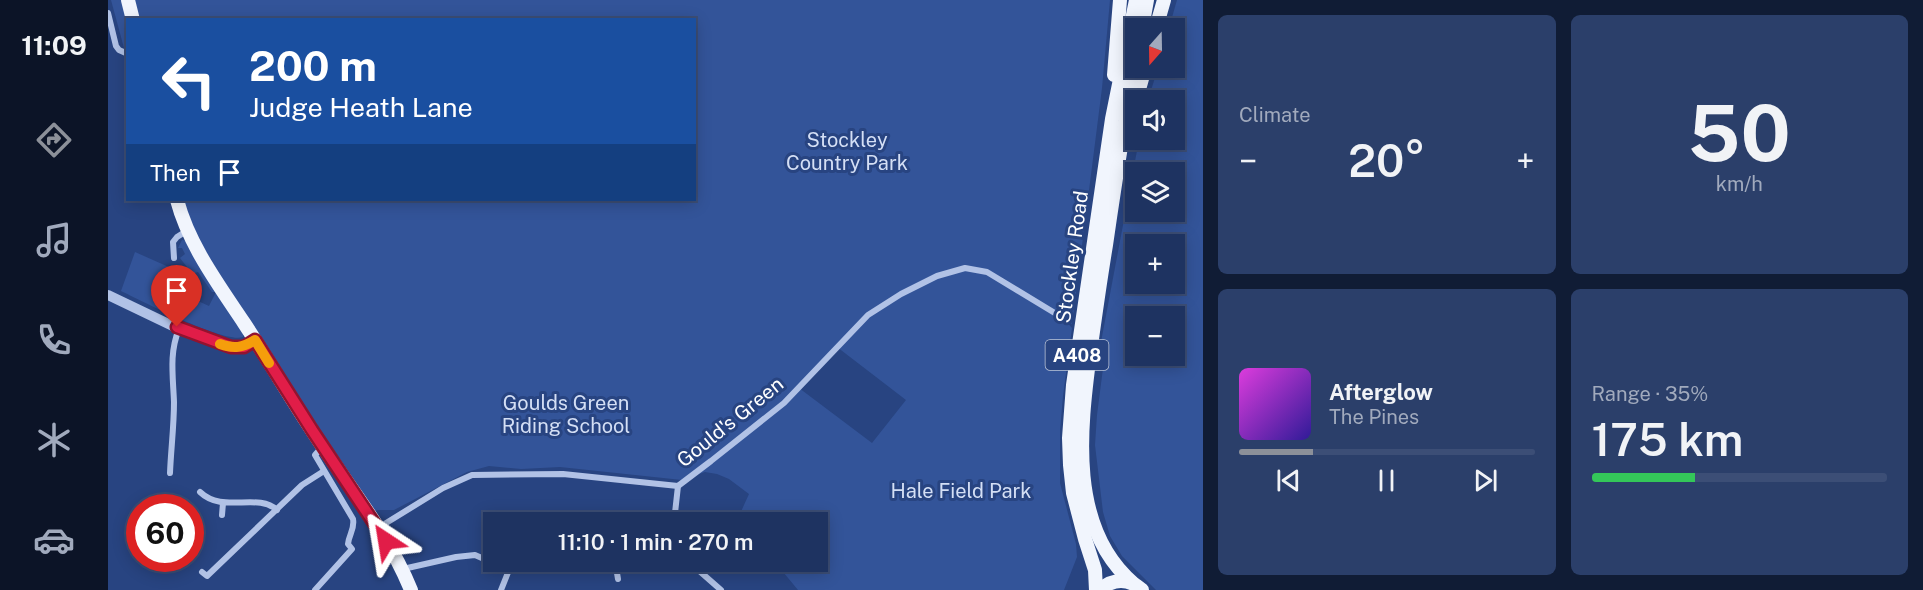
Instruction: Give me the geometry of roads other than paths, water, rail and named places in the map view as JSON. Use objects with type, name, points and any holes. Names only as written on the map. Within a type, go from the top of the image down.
[{"type":"main road","points":[[128,0],[132,18]]},
{"type":"main road","points":[[1112,119],[1120,0]]},
{"type":"main road","name":"Stockley Road","points":[[1098,590],[1095,570],[1073,493],[1069,438],[1073,385],[1112,119],[1136,0]]},
{"type":"main road","points":[[1144,18],[1147,0]]},
{"type":"main road","points":[[1159,18],[1164,0]]},
{"type":"main road","name":"Stockley Road","points":[[1133,78],[1085,388],[1082,449],[1087,495],[1099,539],[1115,566],[1138,587]]},
{"type":"main road","points":[[1119,162],[1125,140]]},
{"type":"main road","points":[[177,201],[188,230],[205,264],[378,528],[403,569],[411,590]]},
{"type":"main road","points":[[1098,590],[1116,581],[1123,581],[1138,587]]},
{"type":"street","points":[[108,13],[116,46],[126,53]]},
{"type":"street","points":[[174,258],[173,242],[188,230]]},
{"type":"street","name":"Gould's Green","points":[[378,528],[443,488],[472,475],[563,474],[678,486],[784,402],[868,315],[901,294],[937,276],[965,268],[987,272],[1063,318]]},
{"type":"street","points":[[108,296],[179,328],[231,347],[244,347],[255,340]]},
{"type":"street","points":[[170,473],[167,462],[174,402],[172,365],[174,344],[179,328]]},
{"type":"street","points":[[315,590],[352,549],[348,544],[354,525],[353,519],[315,455],[323,447]]},
{"type":"street","points":[[202,572],[207,576],[303,485],[324,471]]},
{"type":"street","points":[[675,512],[678,486]]},
{"type":"street","points":[[200,492],[211,500],[222,503],[268,504],[278,510]]},
{"type":"street","points":[[222,503],[222,515]]},
{"type":"street","points":[[403,569],[456,557],[475,555],[483,559]]},
{"type":"street","points":[[501,590],[508,572]]},
{"type":"street","points":[[617,572],[618,579]]},
{"type":"street","points":[[701,572],[721,590]]},
{"type":"park label","name":"Stockley Country Park","points":[[847,152]]},
{"type":"park label","name":"Goulds Green Riding School","points":[[566,414]]},
{"type":"park label","name":"Hale Field Park","points":[[961,491]]}]
